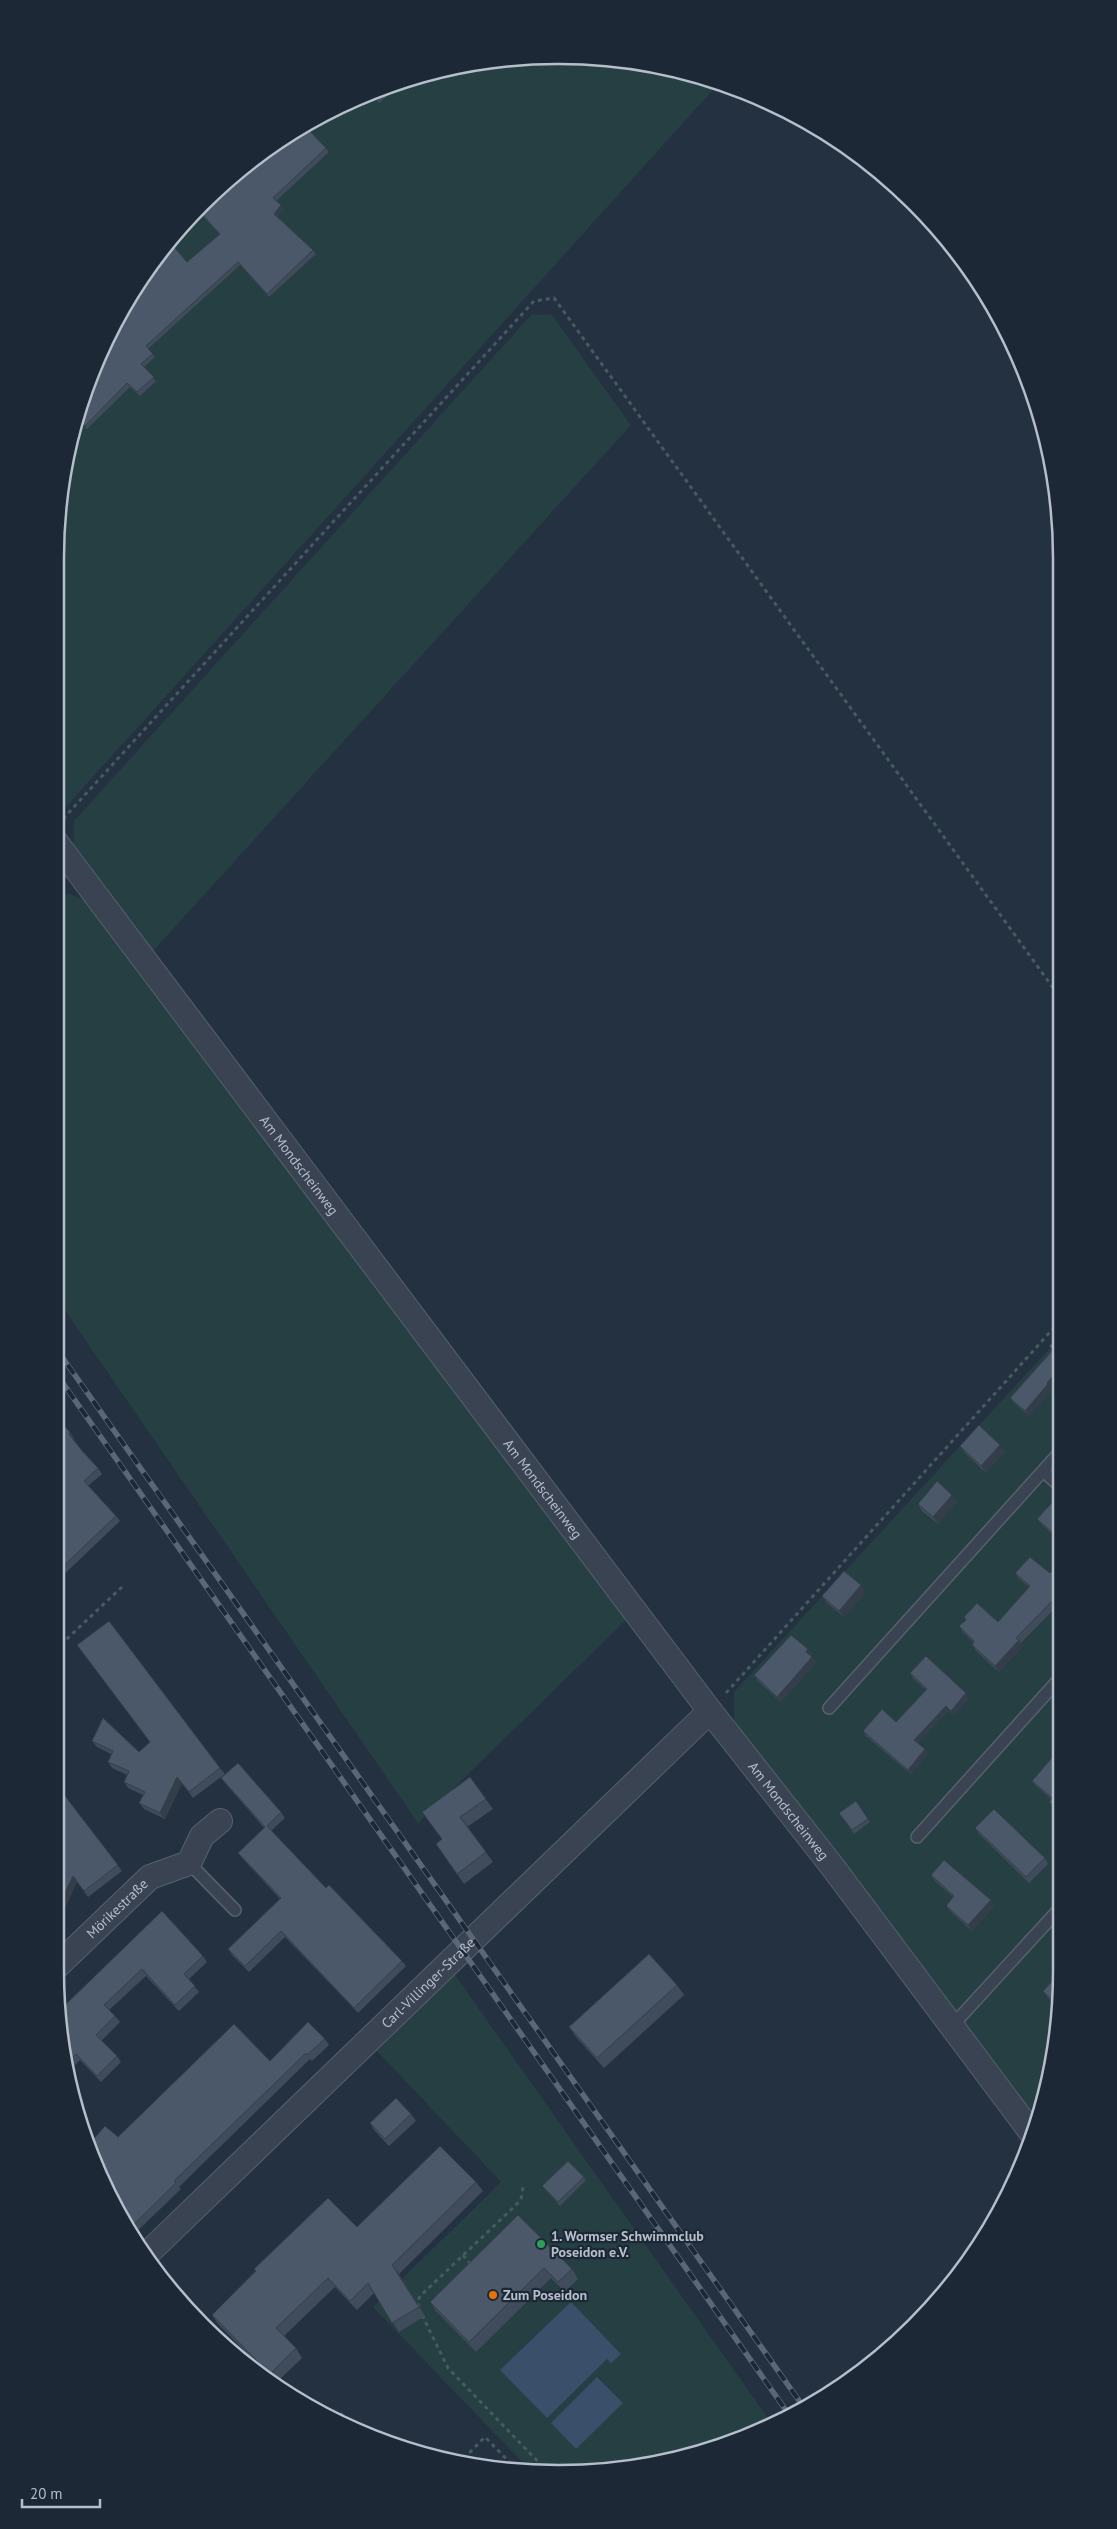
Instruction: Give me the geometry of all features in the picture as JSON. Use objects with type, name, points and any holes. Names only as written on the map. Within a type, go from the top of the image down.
[{"type":"street","name":"Am Mondscheinweg","points":[[64,839],[710,1711],[832,1866],[1028,2128]]},
{"type":"street","name":"Carl-Villinger-Straße","points":[[151,2250],[381,2036],[710,1711]]},
{"type":"street","points":[[189,1863],[202,1836],[220,1821]]},
{"type":"street","name":"Mörikestraße","points":[[64,1959],[150,1877],[189,1863]]},
{"type":"lane","points":[[829,1708],[1053,1460]]},
{"type":"lane","points":[[1043,1471],[1053,1480]]},
{"type":"lane","points":[[917,1837],[1053,1686]]},
{"type":"lane","points":[[189,1863],[236,1910]]},
{"type":"lane","points":[[952,2026],[1053,1916]]},
{"type":"path","points":[[64,824],[534,301],[554,298],[1053,988]]},
{"type":"path","points":[[710,1711],[1053,1329]]},
{"type":"path","points":[[64,1642],[122,1587]]},
{"type":"path","points":[[523,2187],[521,2198],[515,2206],[420,2296],[417,2303],[448,2368],[541,2464]]},
{"type":"path","points":[[463,2255],[477,2271]]},
{"type":"path","points":[[465,2457],[485,2437],[509,2462]]},
{"type":"green space","points":[[558,64],[591,65],[655,73],[714,89],[64,809],[64,558],[68,494],[73,462],[90,399],[101,369],[115,340],[147,284],[187,232],[232,187],[257,166],[311,130],[369,101],[430,81],[494,68]]},
{"type":"green space","points":[[532,314],[552,315],[631,425],[153,951],[73,846],[74,821]]},
{"type":"green space","points":[[68,893],[91,903],[628,1618],[418,1823],[64,1309],[64,896]]},
{"type":"green space","points":[[1053,1345],[1053,1970],[1049,2035],[1044,2067],[1030,2118],[734,1726],[734,1692]]},
{"type":"green space","name":"1. Wormser Schwimmclub Poseidon e.V.","points":[[453,1972],[768,2418],[718,2439],[655,2456],[591,2464],[524,2464],[373,2307],[501,2182],[374,2048]]},
{"type":"water","points":[[571,2302],[621,2354],[611,2363],[607,2359],[547,2418],[500,2370]]},
{"type":"water","points":[[597,2377],[623,2403],[576,2449],[551,2423]]},
{"type":"building","points":[[310,131],[326,148],[273,198],[281,205],[274,214],[313,250],[267,294],[238,262],[146,346],[153,354],[141,364],[154,377],[137,392],[127,383],[85,426],[83,424],[101,369],[130,311],[147,284],[174,247],[187,262],[220,234],[203,215],[257,166]]},
{"type":"building","points":[[1053,1342],[1053,1350],[1049,1346]]},
{"type":"building","points":[[1053,1350],[1053,1376],[1025,1411],[1010,1398]]},
{"type":"building","points":[[979,1425],[1000,1445],[981,1466],[960,1446]]},
{"type":"building","points":[[64,1426],[83,1452],[98,1468],[84,1481],[116,1516],[64,1565]]},
{"type":"building","points":[[937,1481],[952,1495],[933,1517],[918,1504]]},
{"type":"building","points":[[1053,1501],[1053,1533],[1037,1519]]},
{"type":"building","points":[[1030,1557],[1050,1573],[1053,1570],[1053,1600],[1016,1638],[1019,1640],[995,1666],[972,1645],[974,1641],[959,1626],[966,1620],[964,1617],[977,1603],[998,1622],[1030,1586],[1015,1573]]},
{"type":"building","points":[[844,1571],[861,1585],[839,1611],[822,1596]]},
{"type":"building","points":[[109,1621],[220,1768],[189,1792],[177,1777],[160,1813],[139,1803],[145,1792],[124,1782],[129,1771],[108,1762],[113,1751],[92,1741],[103,1718],[139,1752],[150,1742],[77,1645]]},
{"type":"building","points":[[791,1635],[808,1649],[806,1652],[812,1657],[777,1697],[754,1675]]},
{"type":"building","points":[[926,1656],[966,1693],[951,1711],[946,1706],[914,1740],[925,1749],[908,1770],[863,1731],[882,1709],[896,1722],[927,1689],[910,1673]]},
{"type":"building","points":[[1053,1756],[1053,1805],[1049,1802],[1052,1798],[1032,1781]]},
{"type":"building","points":[[238,1763],[281,1812],[267,1826],[326,1888],[329,1885],[402,1961],[354,2008],[281,1931],[245,1966],[228,1949],[281,1898],[238,1853],[265,1827],[221,1778]]},
{"type":"building","points":[[470,1777],[486,1799],[460,1817],[486,1852],[457,1874],[436,1844],[442,1839],[422,1812]]},
{"type":"building","points":[[64,1795],[118,1865],[84,1891],[73,1876],[64,1895]]},
{"type":"building","points":[[856,1801],[868,1819],[852,1830],[839,1813]]},
{"type":"building","points":[[994,1809],[1045,1858],[1026,1877],[975,1828]]},
{"type":"building","points":[[944,1860],[991,1900],[968,1925],[946,1906],[954,1896],[931,1875]]},
{"type":"building","points":[[162,1911],[203,1956],[184,1974],[195,1986],[175,2005],[142,1969],[104,2005],[115,2016],[96,2035],[117,2056],[97,2076],[76,2054],[72,2058],[65,2005]]},
{"type":"building","points":[[649,1954],[677,1985],[597,2058],[569,2027]]},
{"type":"building","points":[[1053,1981],[1052,2001],[1043,1991]]},
{"type":"building","points":[[308,2022],[325,2039],[307,2055],[306,2053],[174,2181],[176,2183],[134,2224],[101,2160],[93,2139],[105,2126],[118,2137],[234,2024],[270,2061]]},
{"type":"building","points":[[396,2098],[411,2114],[385,2139],[370,2123]]},
{"type":"building","points":[[440,2146],[476,2182],[392,2265],[419,2307],[392,2323],[368,2283],[350,2301],[328,2278],[276,2328],[296,2348],[271,2373],[212,2315],[256,2271],[254,2269],[328,2198],[357,2227]]},
{"type":"building","points":[[568,2161],[584,2177],[558,2202],[542,2186]]},
{"type":"building","name":"Zum Poseidon","points":[[518,2215],[572,2269],[558,2282],[544,2268],[469,2342],[430,2302]]},
{"type":"railway","points":[[64,1360],[800,2402]]},
{"type":"railway","points":[[64,1385],[785,2410]]},
{"type":"place","name":"1. Wormser Schwimmclub Poseidon e.V.","points":[[541,2244]]},
{"type":"place","name":"Zum Poseidon","points":[[493,2295]]}]
